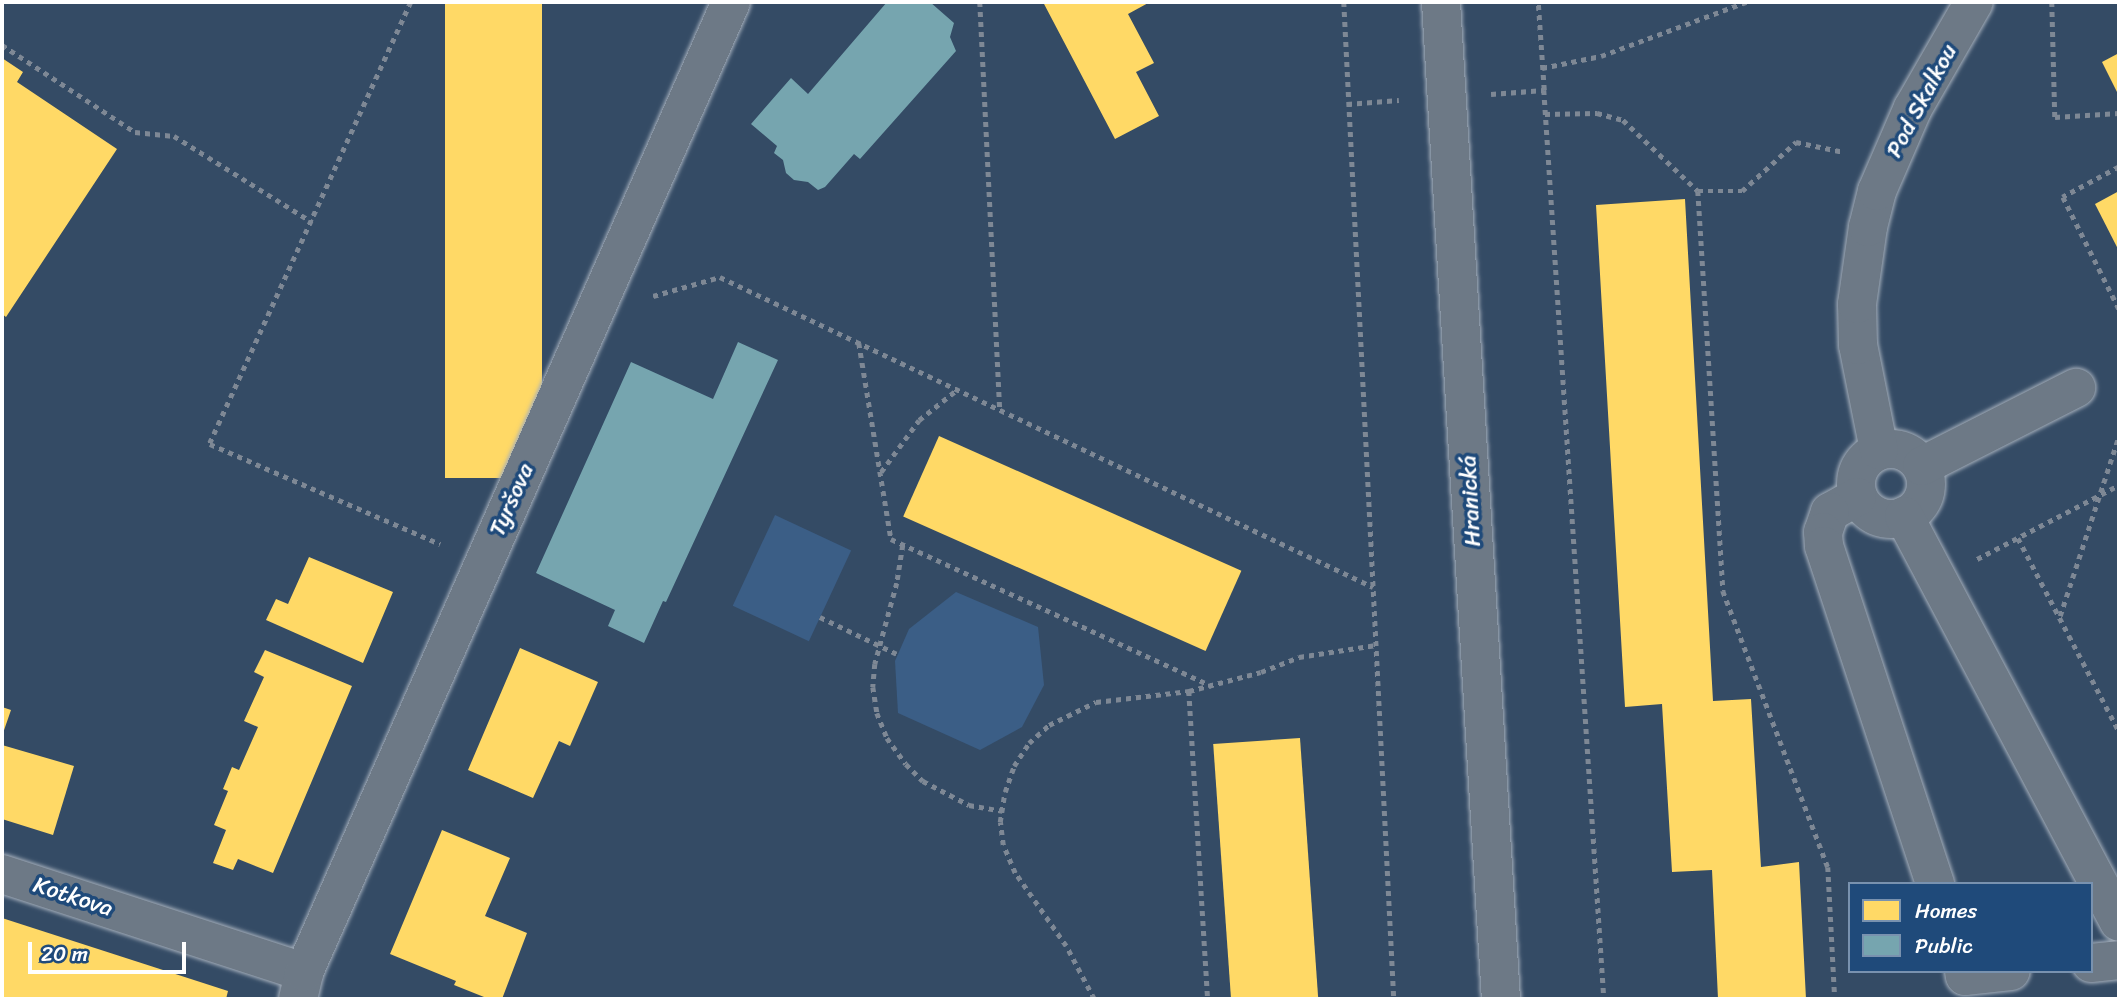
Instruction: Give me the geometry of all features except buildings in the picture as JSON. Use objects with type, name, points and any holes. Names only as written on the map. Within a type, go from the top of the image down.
[{"type":"street","name":"Tyršova","points":[[301,986],[731,2]]},
{"type":"street","name":"Hranická","points":[[1441,2],[1501,999]]},
{"type":"street","name":"Pod Skalkou","points":[[1879,450],[1858,345],[1857,304],[1868,227],[1890,161],[1913,108],[1974,2]]},
{"type":"street","points":[[1922,466],[2076,388]]},
{"type":"street","points":[[1897,449],[1909,453],[1922,466],[1926,483],[1924,495],[1919,506],[1904,516],[1887,519],[1876,516],[1866,510],[1857,496],[1855,480],[1859,469],[1865,460],[1879,450],[1897,449]]},
{"type":"street","points":[[1857,496],[1830,512],[1823,532],[1824,546],[1934,882]]},
{"type":"street","points":[[1904,516],[2119,922]]},
{"type":"street","name":"Kotkova","points":[[2,874],[301,986]]},
{"type":"street","points":[[2093,963],[2119,960]]},
{"type":"street","points":[[1964,973],[1965,976],[1993,973]]},
{"type":"path","points":[[411,2],[210,444],[440,542],[435,555]]},
{"type":"path","points":[[980,2],[1000,409]]},
{"type":"path","points":[[1344,2],[1394,999]]},
{"type":"path","points":[[1542,68],[1601,57],[1746,2]]},
{"type":"path","points":[[2052,2],[2054,117],[2119,113]]},
{"type":"path","points":[[2,45],[135,132],[174,136],[312,222]]},
{"type":"path","points":[[1544,90],[1604,999]]},
{"type":"path","points":[[1545,114],[1597,113],[1623,120],[1698,191],[1723,591],[1828,867],[1835,999]]},
{"type":"path","points":[[1698,191],[1742,191],[1796,142],[1890,161]]},
{"type":"path","points":[[2119,167],[2063,197],[2119,309]]},
{"type":"path","points":[[642,299],[720,277],[1373,587]]},
{"type":"path","points":[[859,342],[891,539],[1213,686]]},
{"type":"path","points":[[880,473],[919,420],[958,390]]},
{"type":"path","points":[[2059,617],[2119,436]]},
{"type":"path","points":[[1938,581],[2119,485]]},
{"type":"path","points":[[2018,538],[2119,731]]},
{"type":"path","points":[[903,545],[897,583],[879,645],[873,687],[877,713],[887,738],[906,764],[923,781],[969,805],[1002,811]]},
{"type":"path","points":[[820,617],[897,654]]},
{"type":"path","points":[[1094,999],[1066,946],[1015,873],[1003,845],[1002,811],[1014,766],[1029,743],[1049,725],[1096,702],[1189,691],[1213,686],[1299,657],[1376,645]]},
{"type":"path","points":[[1189,691],[1208,999],[1195,999]]},
{"type":"shaded area","points":[[775,515],[851,550],[809,641],[733,606]]},
{"type":"shaded area","points":[[956,592],[1038,627],[1044,685],[1022,727],[980,750],[898,713],[895,661],[909,629]]}]
